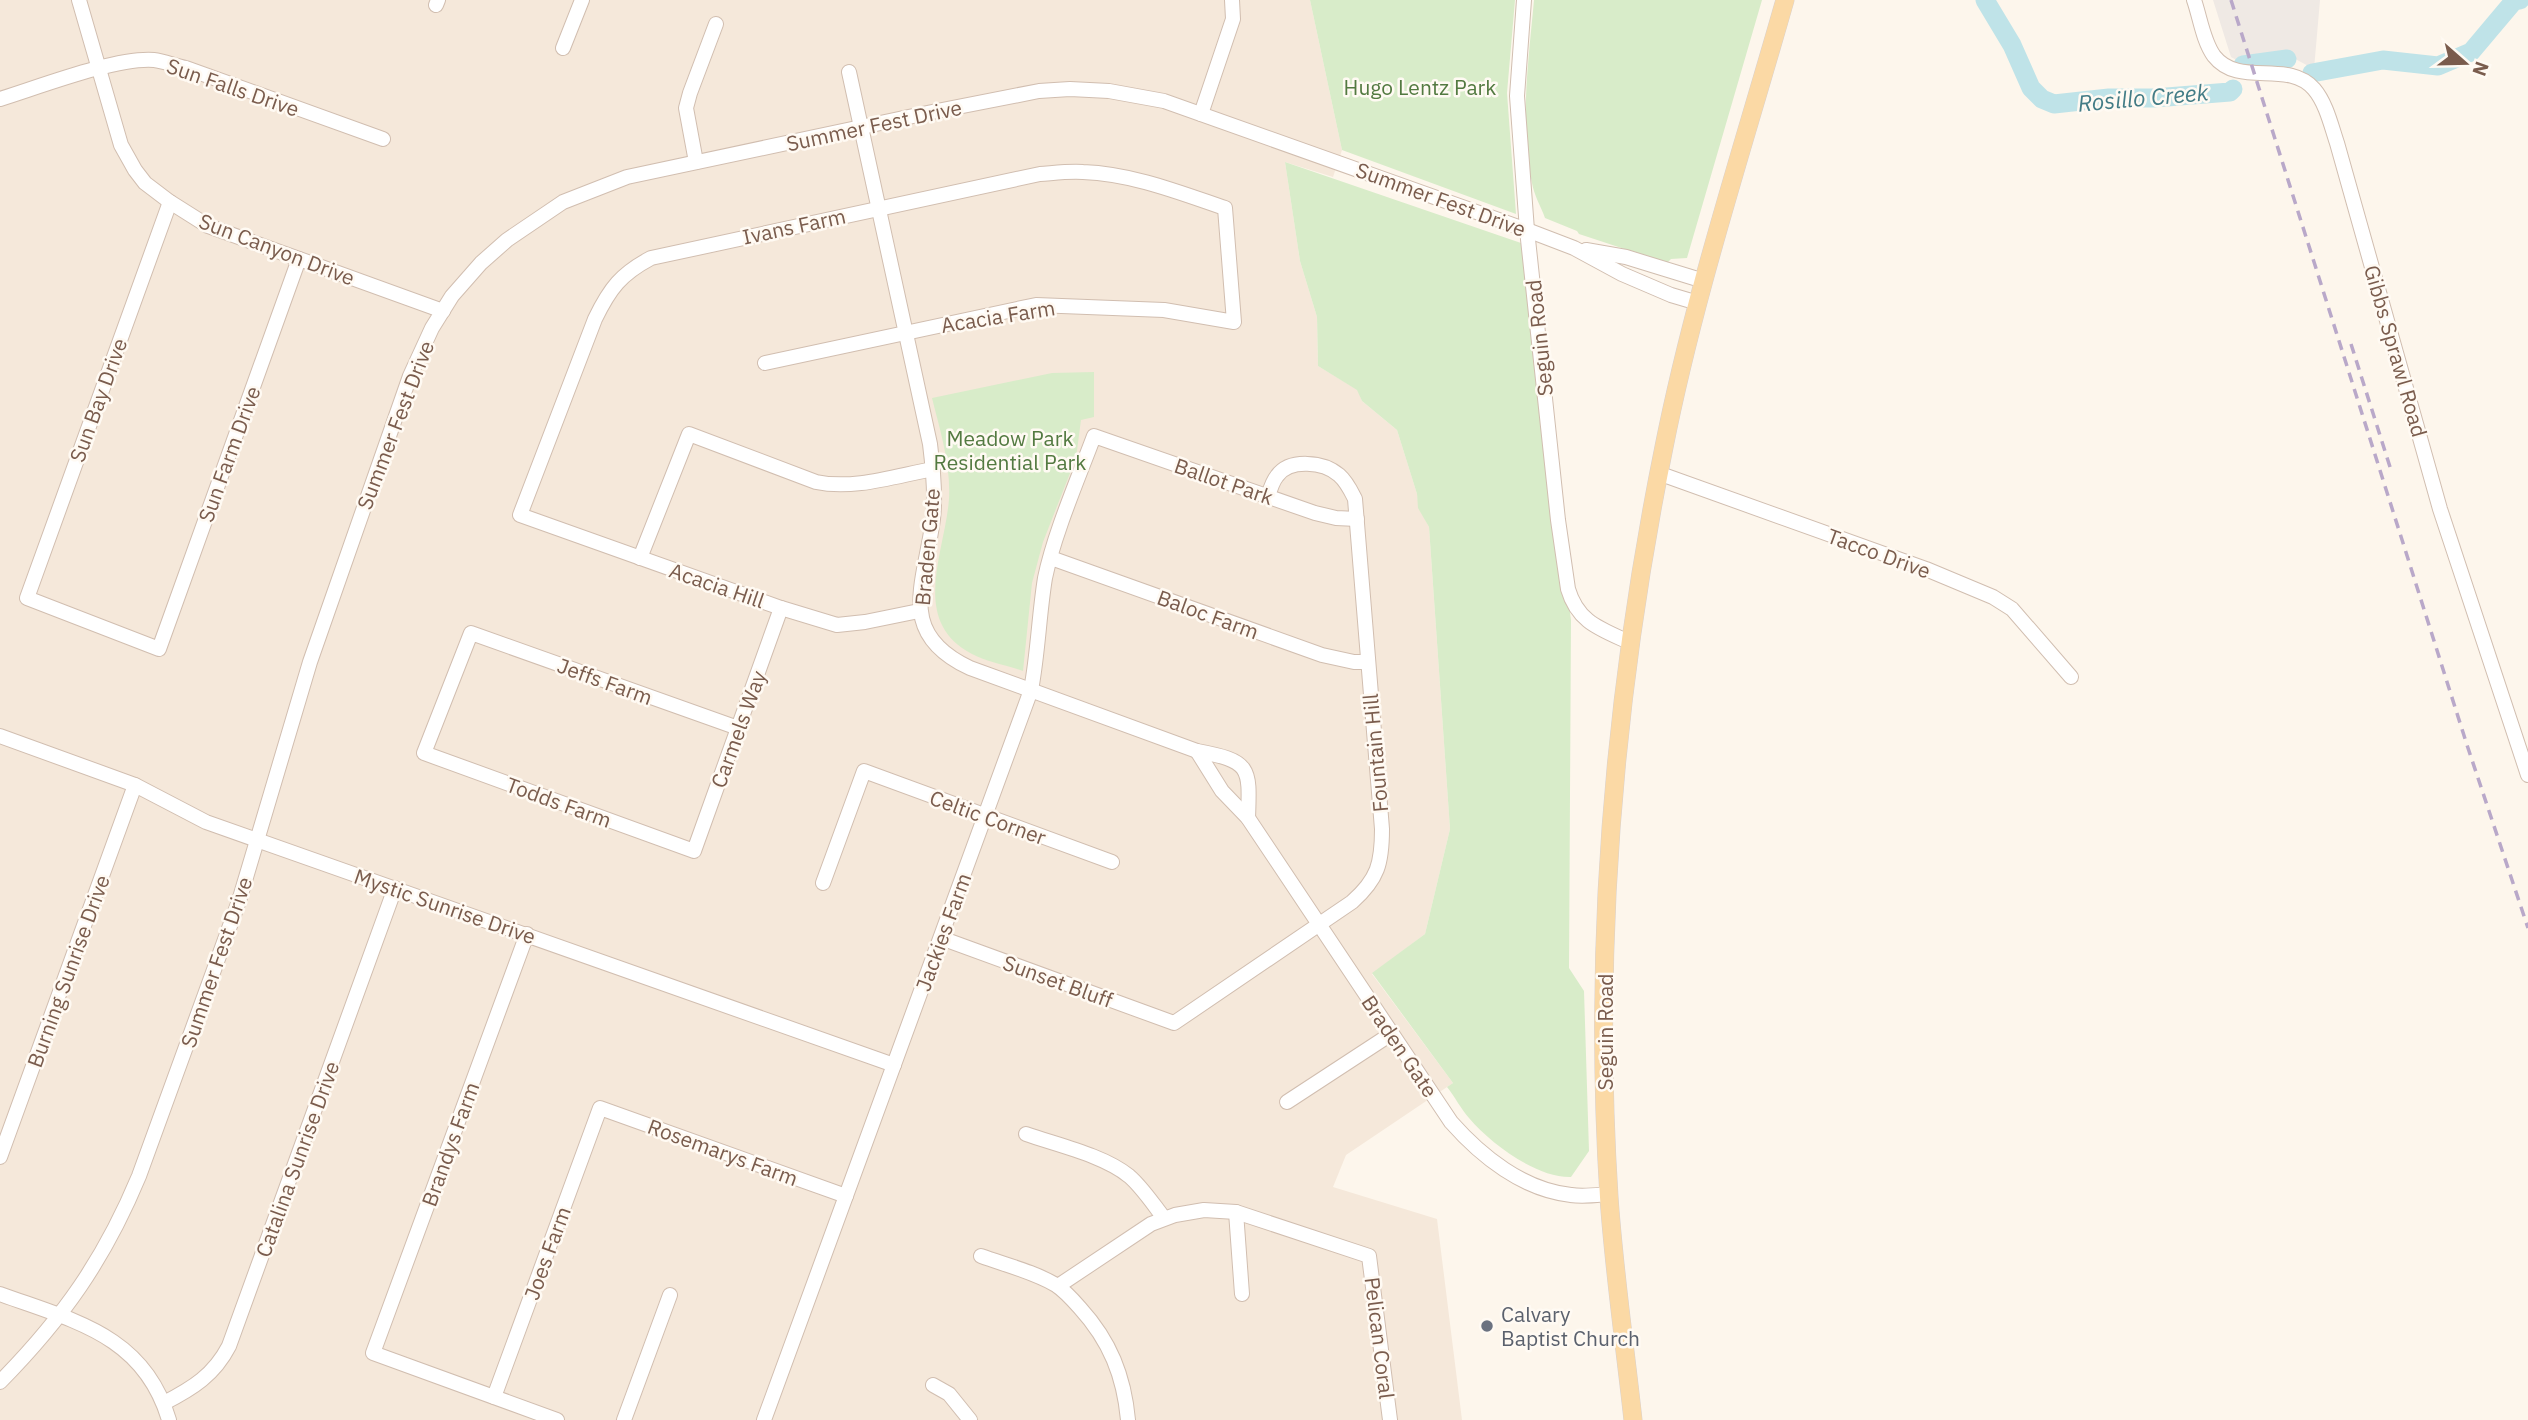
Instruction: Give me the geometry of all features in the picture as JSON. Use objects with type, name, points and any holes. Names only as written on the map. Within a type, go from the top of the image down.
[{"type":"main road","name":"Seguin Road","points":[[1633,1420],[1609,1194],[1605,1101],[1606,915],[1618,750],[1631,643],[1658,473],[1698,303],[1785,0]]},
{"type":"street","name":"Sun Canyon Drive","points":[[79,0],[112,116],[127,157],[145,183],[208,226],[443,311]]},
{"type":"street","points":[[563,48],[582,0]]},
{"type":"street","points":[[1201,114],[1233,19],[1232,0]]},
{"type":"street","name":"Seguin Road","points":[[1524,0],[1517,96],[1527,230],[1558,520],[1568,589],[1582,618],[1631,643]]},
{"type":"street","name":"Gibbs Sprawl Road","points":[[2194,0],[2209,49],[2218,61],[2248,72],[2295,76],[2312,86],[2322,100],[2337,143],[2440,509],[2528,775]]},
{"type":"street","points":[[696,162],[686,108],[716,24]]},
{"type":"street","name":"Sun Falls Drive","points":[[0,99],[99,69],[132,61],[154,61],[186,68],[383,139]]},
{"type":"street","name":"Braden Gate","points":[[849,72],[933,469],[933,516],[919,611],[926,632],[938,648],[952,659],[1197,751],[1238,761],[1249,780],[1248,818]]},
{"type":"street","name":"Summer Fest Drive","points":[[0,1382],[61,1316],[95,1266],[121,1219],[239,901],[298,701],[422,347],[452,296],[481,263],[507,240],[563,202],[627,177],[1039,91],[1070,89],[1120,93],[1164,101],[1574,247],[1626,257],[1704,281]]},
{"type":"street","name":"Ivans Farm","points":[[520,515],[595,319],[609,291],[628,270],[651,258],[680,250],[1040,174],[1081,171],[1149,182],[1225,208],[1234,322]]},
{"type":"street","name":"Sun Bay Drive","points":[[159,649],[27,598],[170,202]]},
{"type":"street","name":"Summer Fest Drive","points":[[1574,247],[1622,274],[1671,295],[1698,303]]},
{"type":"street","name":"Sun Farm Drive","points":[[159,649],[299,259]]},
{"type":"street","name":"Acacia Farm","points":[[765,363],[1036,305],[1164,310],[1234,322]]},
{"type":"street","points":[[640,558],[689,434],[816,482],[831,485],[847,485],[933,469]]},
{"type":"street","name":"Ballot Park","points":[[1094,436],[1315,513],[1357,519]]},
{"type":"street","name":"Jackies Farm","points":[[764,1420],[1031,690],[1037,662],[1045,579],[1094,436]]},
{"type":"street","name":"Fountain Hill","points":[[1174,1023],[1364,892],[1373,880],[1382,851],[1355,499],[1339,475],[1310,464],[1291,465],[1278,474],[1268,497]]},
{"type":"street","name":"Tacco Drive","points":[[1658,473],[1926,569],[1993,597],[2012,609],[2071,677]]},
{"type":"street","name":"Acacia Hill","points":[[520,515],[781,608],[837,625],[919,611]]},
{"type":"street","name":"Baloc Farm","points":[[1051,558],[1322,655],[1367,662]]},
{"type":"street","name":"Carmels Way","points":[[694,851],[781,608]]},
{"type":"street","name":"Jeffs Farm","points":[[424,753],[471,633],[738,728]]},
{"type":"street","name":"Mystic Sunrise Drive","points":[[0,736],[135,785],[188,814],[257,841],[894,1065]]},
{"type":"street","name":"Braden Gate","points":[[1197,751],[1222,791],[1248,818],[1391,1034],[1451,1122],[1468,1141],[1521,1180],[1551,1192],[1572,1196],[1609,1194]]},
{"type":"street","name":"Todds Farm","points":[[424,753],[694,851]]},
{"type":"street","name":"Celtic Corner","points":[[823,883],[864,772],[1112,862]]},
{"type":"street","name":"Burning Sunrise Drive","points":[[0,1157],[135,785]]},
{"type":"street","name":"Catalina Sunrise Drive","points":[[164,1403],[187,1392],[212,1373],[229,1346],[395,888]]},
{"type":"street","name":"Brandys Farm","points":[[495,1397],[373,1353],[527,934]]},
{"type":"street","name":"Sunset Bluff","points":[[941,938],[1174,1023]]},
{"type":"street","points":[[1287,1102],[1391,1034]]},
{"type":"street","name":"Rosemarys Farm","points":[[600,1108],[846,1196]]},
{"type":"street","name":"Joes Farm","points":[[495,1397],[600,1108]]},
{"type":"street","points":[[1026,1134],[1102,1161],[1119,1170],[1130,1177],[1164,1218]]},
{"type":"street","points":[[1058,1286],[1164,1218],[1204,1210],[1236,1212],[1242,1294]]},
{"type":"street","name":"Pelican Coral","points":[[1236,1212],[1369,1256],[1391,1420]]},
{"type":"street","points":[[981,1256],[1058,1286],[1088,1316],[1111,1350],[1120,1375],[1128,1420]]},
{"type":"street","points":[[0,1294],[92,1328],[117,1343],[143,1367],[164,1403],[169,1420]]},
{"type":"street","points":[[625,1420],[670,1295]]},
{"type":"street","points":[[933,1385],[949,1394],[970,1420]]},
{"type":"street","points":[[495,1397],[556,1420]]},
{"type":"shaded area","points":[[0,0],[1310,0],[1342,150],[1333,177],[1285,162],[1300,261],[1317,317],[1318,366],[1358,390],[1362,401],[1397,430],[1419,508],[1429,527],[1450,829],[1425,934],[1372,974],[1453,1083],[1346,1155],[1333,1187],[1437,1219],[1462,1420],[0,1420]]},
{"type":"shaded area","points":[[2213,0],[2320,0],[2314,69],[2286,54],[2240,62],[2231,57]]},
{"type":"green space","name":"Hugo Lentz Park","points":[[1310,0],[1515,0],[1507,93],[1516,214],[1342,150]]},
{"type":"green space","points":[[1534,0],[1762,0],[1687,258],[1671,259],[1667,263],[1579,234],[1545,218],[1533,187],[1526,139],[1526,92]]},
{"type":"green space","points":[[1285,162],[1521,243],[1571,620],[1569,968],[1584,991],[1589,1151],[1571,1177],[1558,1176],[1530,1166],[1478,1128],[1447,1087],[1453,1083],[1372,973],[1425,934],[1450,829],[1429,527],[1418,508],[1417,494],[1397,430],[1362,401],[1357,390],[1318,366],[1317,317],[1300,261]]},
{"type":"green space","name":"Meadow Park Residential Park","points":[[1094,372],[1094,417],[1081,420],[1076,458],[1043,542],[1032,583],[1023,671],[978,657],[953,640],[941,623],[936,605],[935,584],[949,486],[944,448],[932,398],[1052,373]]},
{"type":"waterway","name":"Rosillo Creek","points":[[1985,0],[2012,45],[2031,88],[2042,99],[2054,104],[2109,98],[2154,98],[2230,92],[2233,89]]},
{"type":"waterway","name":"Rosillo Creek","points":[[2312,73],[2383,60],[2438,66],[2471,52],[2514,1],[2520,0]]},
{"type":"waterway","name":"Rosillo Creek","points":[[2243,65],[2287,59]]},
{"type":"railway","points":[[2231,0],[2467,745],[2528,928]]},
{"type":"railway","points":[[2351,344],[2391,470]]},
{"type":"place","name":"Calvary Baptist Church","points":[[1487,1326]]}]
